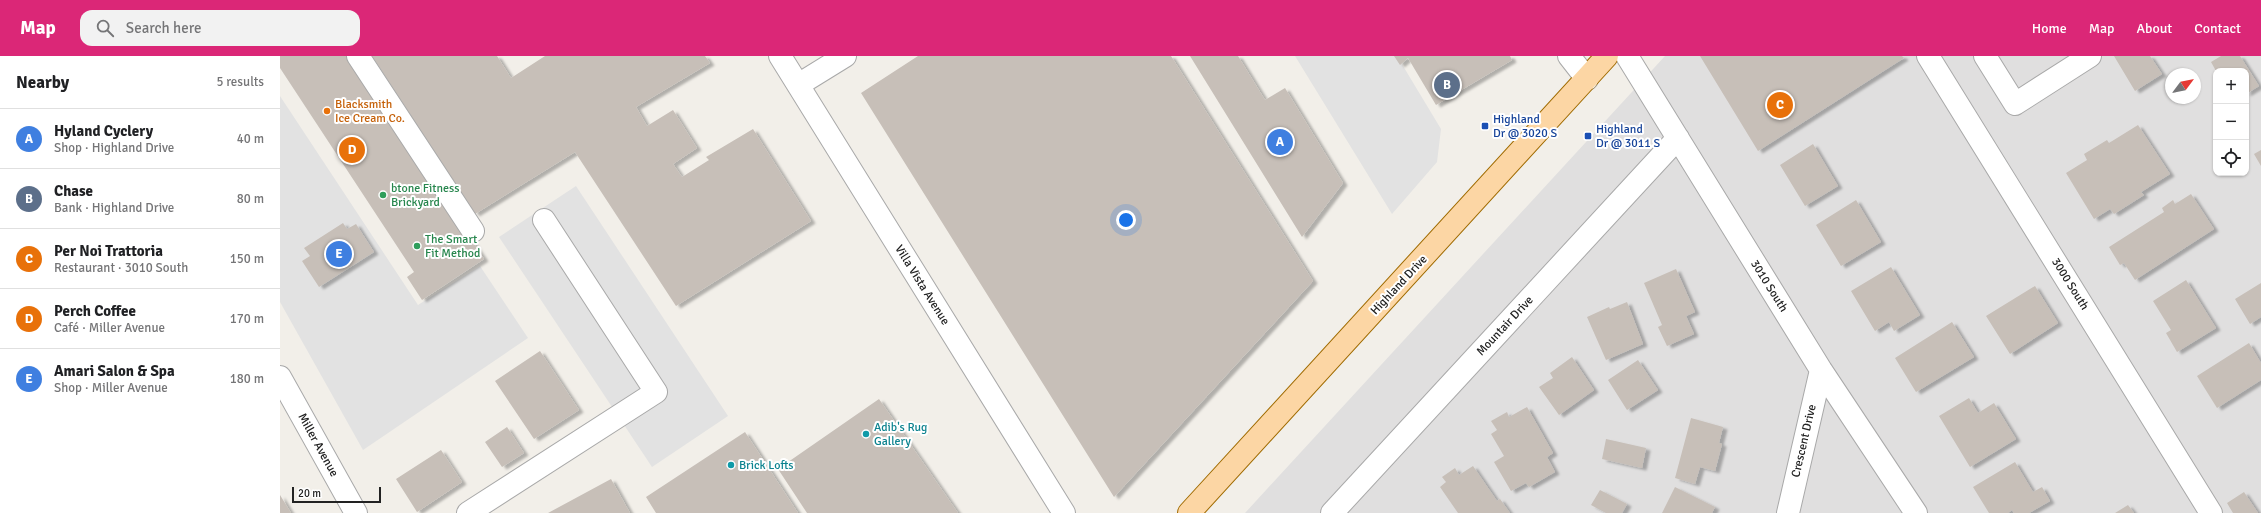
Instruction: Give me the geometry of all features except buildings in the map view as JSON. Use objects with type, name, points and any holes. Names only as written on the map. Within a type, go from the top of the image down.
[{"type":"main road","name":"Highland Drive","points":[[1189,513],[1607,56]]},
{"type":"street","points":[[358,56],[473,231]]},
{"type":"street","name":"Villa Vista Avenue","points":[[780,56],[1064,513]]},
{"type":"street","points":[[798,85],[845,56]]},
{"type":"street","points":[[1569,56],[1587,79]]},
{"type":"street","name":"3010 South","points":[[1627,56],[1821,370],[1916,513]]},
{"type":"street","name":"3000 South","points":[[1928,56],[2211,513]]},
{"type":"street","points":[[1985,56],[2015,104],[2090,56]]},
{"type":"street","name":"Mountair Drive","points":[[1332,513],[1678,138]]},
{"type":"street","points":[[468,513],[656,392],[544,220]]},
{"type":"street","name":"Crescent Drive","points":[[1788,513],[1821,370]]},
{"type":"street","name":"Miller Avenue","points":[[282,384],[356,513]]},
{"type":"shaded area","points":[[1295,56],[1397,56],[1441,129],[1437,162],[1392,214]]},
{"type":"shaded area","points":[[1665,56],[2261,56],[2261,513],[1245,513]]},
{"type":"shaded area","points":[[280,96],[418,305],[480,266],[528,338],[363,450],[280,302]]},
{"type":"shaded area","points":[[576,186],[728,416],[652,467],[499,237]]},
{"type":"place","name":"Chase","points":[[1447,85]]},
{"type":"place","name":"Per Noi Trattoria","points":[[1780,105]]},
{"type":"place","name":"Blacksmith Ice Cream Co.","points":[[327,111]]},
{"type":"place","name":"Highland Dr @ 3020 S","points":[[1485,126]]},
{"type":"place","name":"Highland Dr @ 3011 S","points":[[1588,136]]},
{"type":"place","name":"Hyland Cyclery","points":[[1280,142]]},
{"type":"place","name":"Perch Coffee","points":[[352,150]]},
{"type":"place","name":"btone Fitness Brickyard","points":[[383,195]]},
{"type":"place","name":"The Smart Fit Method","points":[[417,246]]},
{"type":"place","name":"Amari Salon & Spa","points":[[339,254]]},
{"type":"place","name":"Adib's Rug Gallery","points":[[866,434]]},
{"type":"place","name":"Brick Lofts","points":[[731,465]]}]
